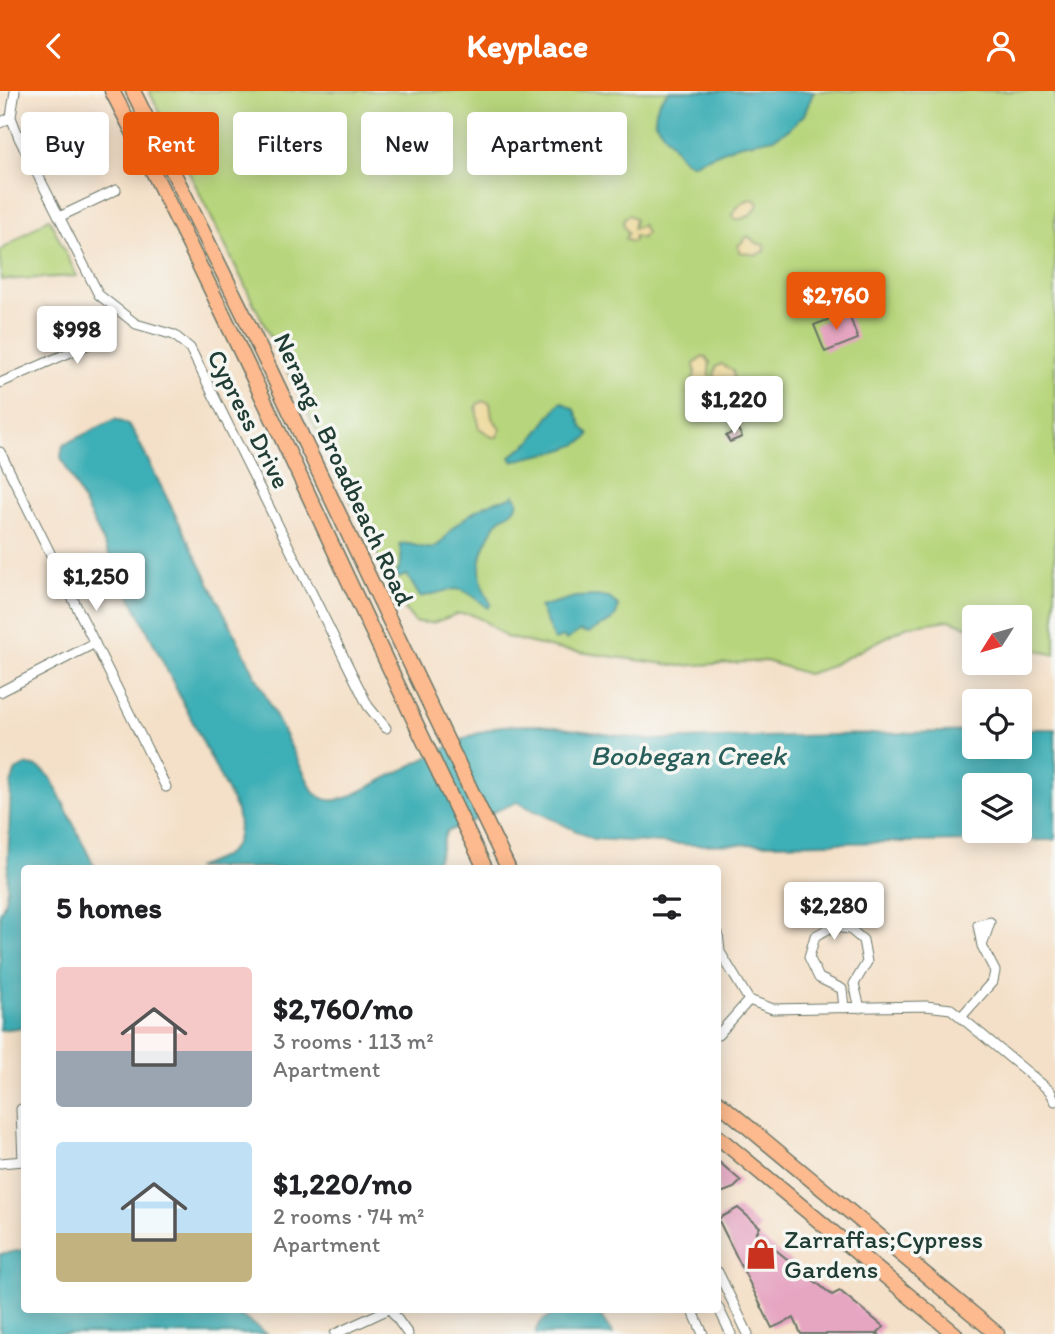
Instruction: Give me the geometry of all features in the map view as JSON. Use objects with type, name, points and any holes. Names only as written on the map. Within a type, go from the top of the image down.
[{"type":"main road","name":"Nerang - Broadbeach Road","points":[[112,91],[265,403],[484,865]]},
{"type":"main road","name":"Nerang - Broadbeach Road","points":[[133,91],[242,311],[507,865]]},
{"type":"main road","points":[[721,1104],[997,1334]]},
{"type":"main road","points":[[721,1139],[955,1334]]},
{"type":"street","points":[[0,123],[11,117],[15,91]]},
{"type":"street","name":"Cypress Drive","points":[[11,117],[19,138],[99,295],[136,324],[174,335],[190,348],[368,706],[387,727]]},
{"type":"street","points":[[59,217],[117,190]]},
{"type":"street","points":[[0,383],[89,344],[106,327],[112,307]]},
{"type":"street","points":[[0,452],[166,787]]},
{"type":"street","points":[[0,692],[95,643]]},
{"type":"street","points":[[844,1008],[842,989],[819,978],[809,957],[815,936],[832,927],[850,929],[863,940],[867,962],[854,984],[860,1008]]},
{"type":"street","points":[[961,1017],[993,981],[995,971],[982,946]]},
{"type":"street","points":[[721,954],[749,1000],[773,1009],[951,1009],[1050,1091],[1055,1101]]},
{"type":"street","points":[[721,1032],[749,1000]]},
{"type":"street","points":[[0,1163],[21,1161]]},
{"type":"street","points":[[721,1278],[748,1334]]},
{"type":"street","points":[[335,1334],[380,1313]]},
{"type":"street","points":[[393,1313],[408,1334]]},
{"type":"street","points":[[694,1313],[703,1334]]},
{"type":"street","points":[[721,1313],[731,1334]]},
{"type":"green space","points":[[149,91],[1055,91],[1055,655],[1032,648],[1032,605],[962,605],[962,624],[949,620],[908,626],[824,669],[807,674],[766,661],[680,666],[557,649],[506,637],[470,614],[457,614],[433,623],[415,622],[405,610],[190,175],[219,175],[219,112],[159,112]]},
{"type":"green space","points":[[49,218],[77,276],[1,280],[0,251]]},
{"type":"sand","points":[[753,199],[758,203],[753,213],[742,219],[735,219],[733,215],[739,206]]},
{"type":"sand","points":[[629,215],[635,219],[633,229],[642,225],[646,233],[642,238],[634,236],[634,241],[631,242],[625,239],[628,233],[623,225],[624,218]]},
{"type":"sand","points":[[748,236],[756,243],[764,245],[765,251],[756,255],[739,252],[738,246]]},
{"type":"sand","points":[[704,356],[710,362],[710,384],[704,394],[697,392],[692,385],[694,364]]},
{"type":"sand","points":[[721,364],[733,371],[734,383],[730,389],[725,389],[714,375],[716,367]]},
{"type":"sand","points":[[484,401],[490,403],[492,418],[501,429],[497,437],[492,437],[478,427],[477,404]]},
{"type":"water","points":[[669,91],[814,91],[804,115],[788,130],[774,138],[738,145],[691,164],[681,157],[656,123],[658,105]]},
{"type":"water","points":[[562,402],[575,410],[583,428],[589,434],[587,438],[561,450],[513,462],[510,457],[531,441]]},
{"type":"water","name":"Boobegan Creek","points":[[115,419],[127,424],[134,432],[314,793],[327,800],[349,797],[470,736],[500,726],[541,725],[648,740],[962,731],[962,759],[1032,759],[1032,729],[1055,729],[1055,840],[1032,840],[1032,773],[962,773],[962,841],[695,845],[593,839],[517,802],[446,832],[434,865],[203,865],[225,855],[236,843],[239,824],[237,811],[61,457],[63,445]]},
{"type":"water","points":[[514,495],[518,501],[515,508],[498,522],[490,535],[481,561],[481,578],[491,604],[488,608],[470,594],[457,589],[420,597],[407,575],[398,578],[396,574],[401,559],[399,544],[432,548],[474,512]]},
{"type":"water","points":[[575,597],[609,598],[618,605],[612,620],[589,633],[580,631],[566,640],[564,637],[554,640],[540,607]]},
{"type":"water","points":[[25,765],[33,766],[40,768],[51,778],[94,865],[21,865],[21,1027],[0,1030],[0,913],[7,889],[11,784],[16,770]]},
{"type":"water","points":[[21,1250],[21,1313],[238,1313],[267,1334],[0,1334],[0,1254]]},
{"type":"water","points":[[556,1313],[599,1313],[613,1334],[536,1334],[539,1325]]},
{"type":"building","points":[[848,312],[858,339],[825,352],[814,325]]},
{"type":"building","points":[[738,429],[742,437],[730,442],[726,436]]},
{"type":"building","points":[[721,1164],[741,1181],[734,1188],[721,1193]]},
{"type":"building","points":[[738,1208],[760,1227],[756,1234],[832,1295],[840,1291],[884,1327],[879,1334],[801,1334],[794,1318],[772,1328],[721,1225],[721,1217]]},
{"type":"place","name":"Zarraffas;Cypress Gardens","points":[[761,1254]]}]
